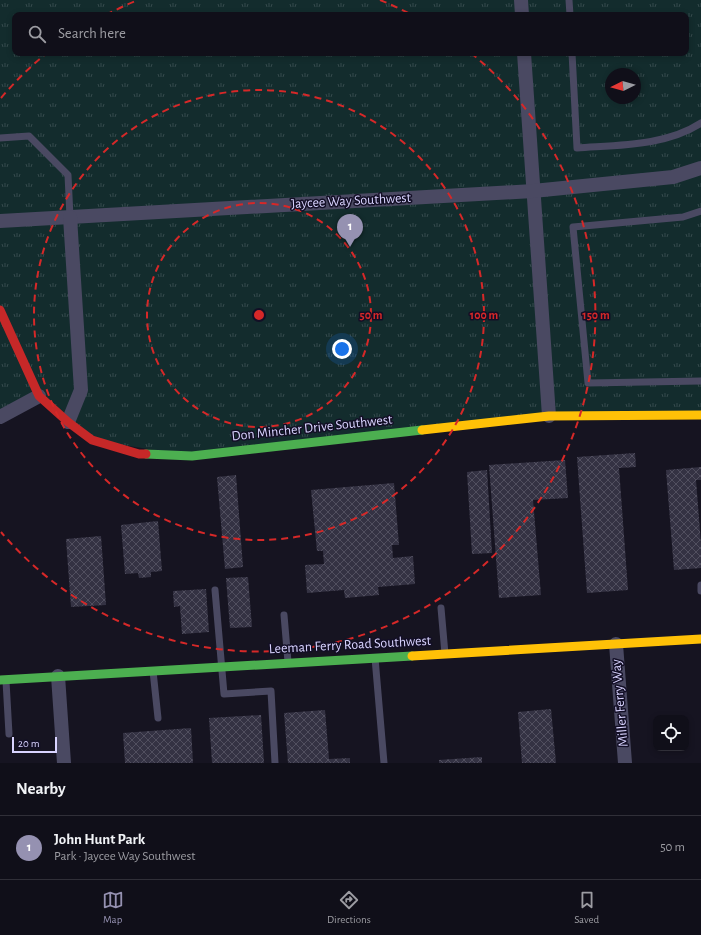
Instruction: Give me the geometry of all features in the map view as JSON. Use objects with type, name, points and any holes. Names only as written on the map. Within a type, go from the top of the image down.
[{"type":"street","points":[[521,0],[522,12]]},
{"type":"street","points":[[524,56],[549,416]]},
{"type":"street","name":"Jaycee Way Southwest","points":[[0,221],[533,191],[673,177],[701,168]]},
{"type":"street","points":[[68,422],[81,390],[70,217]]},
{"type":"street","name":"Don Mincher Drive Southwest","points":[[0,310],[39,396],[68,422],[92,440],[139,454],[192,456],[549,416],[701,415]]},
{"type":"street","points":[[0,418],[39,396]]},
{"type":"street","name":"Leeman Ferry Road Southwest","points":[[3,679],[701,639]]},
{"type":"street","name":"Miller Ferry Way","points":[[616,644],[625,763]]},
{"type":"street","points":[[58,676],[64,763]]},
{"type":"lane","points":[[569,0],[570,12]]},
{"type":"lane","points":[[572,56],[577,148],[652,142],[692,129],[701,123]]},
{"type":"lane","points":[[0,138],[29,136],[68,174],[70,217]]},
{"type":"lane","points":[[701,211],[683,217],[573,227],[588,383],[701,381]]},
{"type":"lane","points":[[701,585],[701,591]]},
{"type":"lane","points":[[215,590],[224,694],[271,691],[275,763]]},
{"type":"lane","points":[[441,608],[445,654]]},
{"type":"lane","points":[[284,615],[288,662]]},
{"type":"lane","points":[[375,658],[384,763]]},
{"type":"lane","points":[[153,670],[158,718]]},
{"type":"lane","points":[[3,679],[8,734]]},
{"type":"green space","points":[[0,0],[701,0],[701,415],[549,416],[192,456],[92,440],[39,396],[0,417]]},
{"type":"building","points":[[635,453],[636,467],[619,468],[628,590],[587,593],[577,457]]},
{"type":"building","points":[[565,460],[568,498],[533,500],[541,595],[499,598],[489,465]]},
{"type":"building","points":[[701,467],[701,480],[696,480],[701,544],[701,568],[674,570],[666,470]]},
{"type":"building","points":[[487,470],[492,553],[472,554],[467,472]]},
{"type":"building","points":[[236,475],[243,567],[225,569],[217,477]]},
{"type":"building","points":[[394,483],[399,545],[392,545],[393,558],[413,556],[415,584],[378,587],[379,595],[345,598],[344,590],[307,593],[305,565],[324,564],[323,551],[317,551],[311,490]]},
{"type":"building","points":[[158,521],[162,571],[151,572],[151,577],[139,578],[138,573],[125,574],[121,525]]},
{"type":"building","points":[[101,536],[106,605],[71,607],[66,539]]},
{"type":"building","points":[[248,577],[252,627],[230,628],[226,578]]},
{"type":"building","points":[[206,589],[209,632],[182,634],[180,606],[174,607],[173,591]]},
{"type":"building","points":[[551,709],[556,763],[522,763],[518,712]]},
{"type":"building","points":[[325,710],[329,759],[350,758],[350,763],[288,763],[284,713]]},
{"type":"building","points":[[261,715],[264,763],[212,763],[209,718]]},
{"type":"building","points":[[191,728],[193,763],[125,763],[123,733]]},
{"type":"building","points":[[482,757],[482,763],[439,763],[439,760]]},
{"type":"traffic: fast","points":[[146,454],[192,456],[422,430]]},
{"type":"traffic: fast","points":[[0,680],[412,656]]},
{"type":"traffic: slow","points":[[422,430],[549,416],[701,415]]},
{"type":"traffic: slow","points":[[412,656],[701,639]]},
{"type":"traffic: jam","points":[[0,310],[39,396],[68,422],[92,440],[139,454],[146,454]]},
{"type":"place","name":"John Hunt Park","points":[[350,247]]}]
